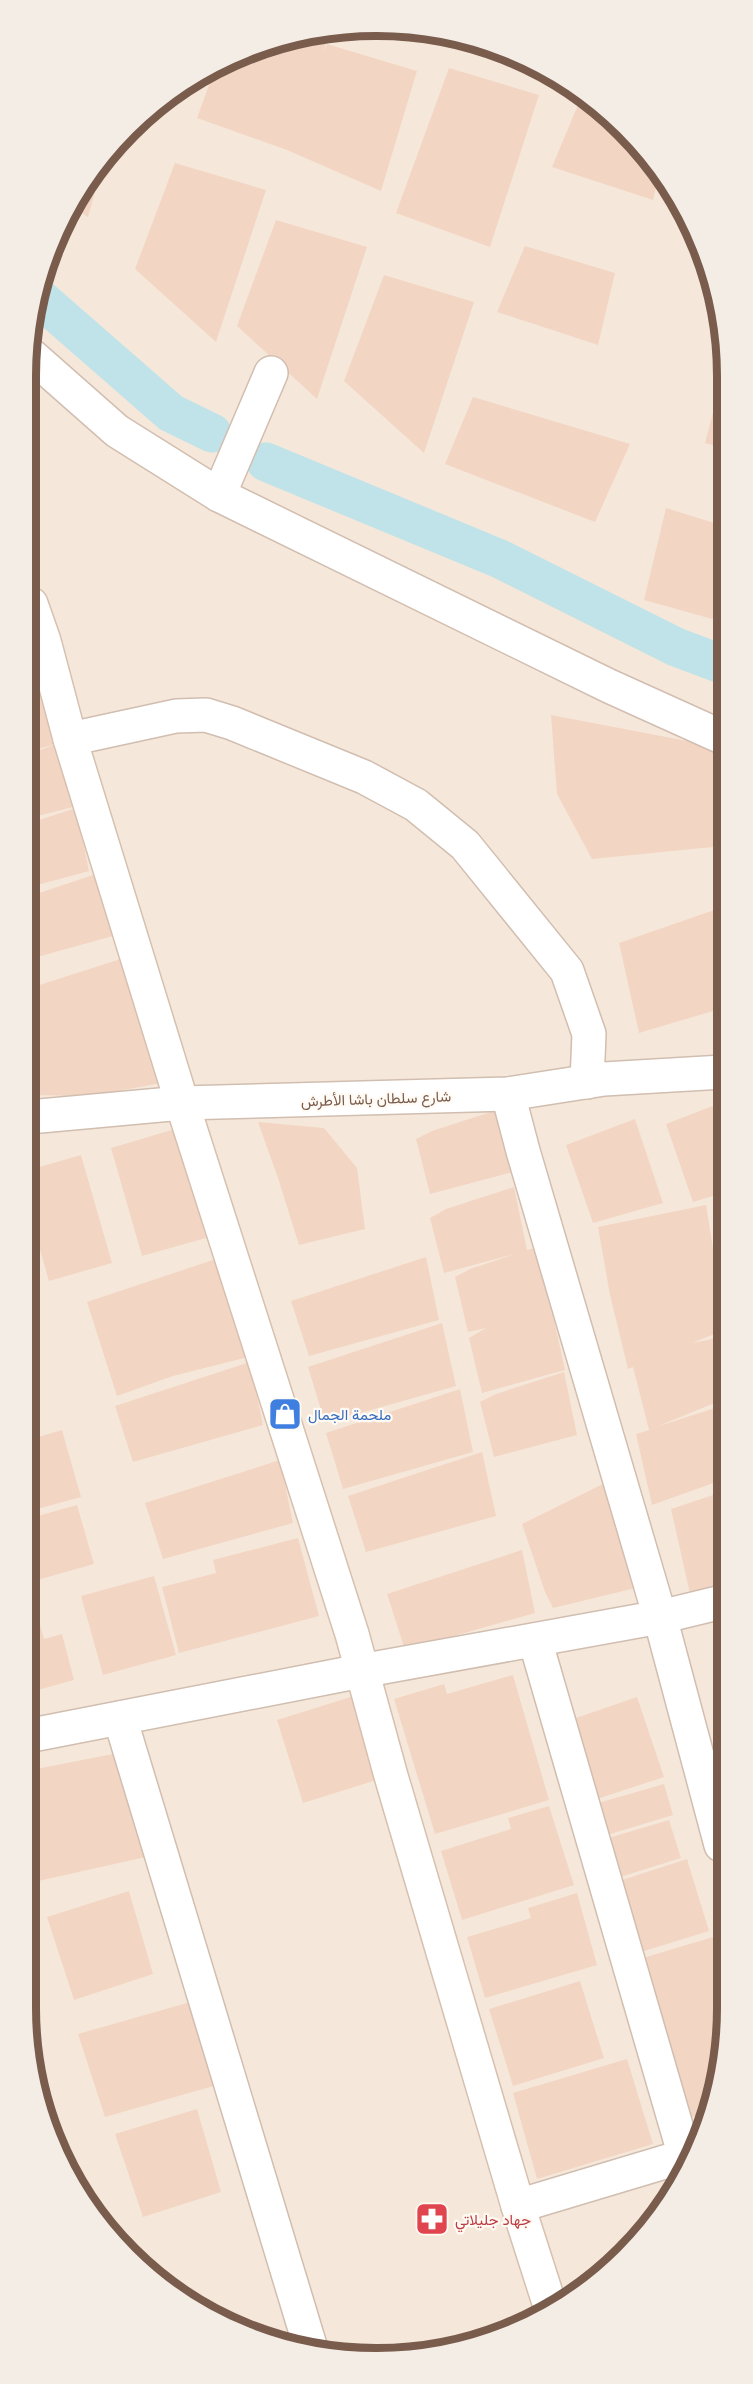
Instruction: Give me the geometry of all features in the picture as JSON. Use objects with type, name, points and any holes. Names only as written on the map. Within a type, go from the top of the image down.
[{"type":"street","points":[[37,360],[117,431],[219,495],[609,686],[717,735]]},
{"type":"street","points":[[219,495],[271,373]]},
{"type":"street","points":[[36,618],[70,740],[182,1104],[352,1634],[518,2206],[548,2301]]},
{"type":"street","points":[[70,740],[176,716],[206,715],[232,723],[364,777],[416,805],[465,845],[567,971],[589,1034],[587,1082]]},
{"type":"street","name":"شارع سلطان باشا الأطرش","points":[[36,1116],[182,1104],[508,1094],[604,1079],[717,1072]]},
{"type":"street","points":[[508,1094],[526,1163],[660,1617],[717,1830]]},
{"type":"street","points":[[36,1734],[361,1671],[660,1617],[717,1603]]},
{"type":"street","points":[[535,1640],[685,2152]]},
{"type":"street","points":[[120,1718],[308,2341]]},
{"type":"street","points":[[518,2206],[682,2158]]},
{"type":"shaded area","points":[[376,36],[443,43],[486,54],[547,82],[584,106],[633,152],[660,187],[691,246],[705,288],[714,332],[717,376],[717,2008],[710,2074],[691,2138],[660,2197],[633,2232],[584,2278],[527,2313],[486,2330],[421,2345],[354,2347],[288,2336],[226,2313],[169,2278],[120,2232],[93,2197],[62,2138],[48,2096],[37,2030],[36,376],[43,310],[62,246],[93,187],[120,152],[152,120],[187,93],[246,62],[310,43]]},
{"type":"building","points":[[327,40],[323,53],[327,44],[417,71],[381,191],[287,150],[197,118],[211,79],[267,54],[310,43]]},
{"type":"building","points":[[449,68],[539,95],[490,247],[396,213]]},
{"type":"building","points":[[579,102],[601,120],[647,169],[657,183],[653,200],[552,167]]},
{"type":"building","points":[[175,163],[266,190],[216,342],[135,269]]},
{"type":"building","points":[[98,180],[88,217],[79,211]]},
{"type":"building","points":[[276,220],[367,247],[317,399],[237,326]]},
{"type":"building","points":[[525,246],[615,273],[598,345],[497,312]]},
{"type":"building","points":[[384,275],[474,302],[424,453],[344,381]]},
{"type":"building","points":[[473,397],[630,444],[595,522],[445,464]]},
{"type":"building","points":[[717,397],[717,446],[705,443]]},
{"type":"building","points":[[666,508],[717,524],[717,620],[644,600]]},
{"type":"building","points":[[43,681],[56,744],[36,750],[36,683]]},
{"type":"building","points":[[551,715],[717,747],[717,847],[592,859],[557,794]]},
{"type":"building","points":[[60,743],[73,807],[36,816],[36,751]]},
{"type":"building","points":[[76,808],[89,871],[36,885],[36,821]]},
{"type":"building","points":[[99,873],[113,936],[36,957],[36,894]]},
{"type":"building","points":[[717,909],[717,1010],[639,1033],[619,943]]},
{"type":"building","points":[[130,956],[167,1082],[91,1096],[36,1095],[36,986]]},
{"type":"building","points":[[717,1104],[717,1195],[693,1202],[666,1124]]},
{"type":"building","points":[[500,1109],[513,1172],[430,1194],[416,1139],[432,1131]]},
{"type":"building","points":[[635,1119],[663,1203],[593,1223],[566,1145]]},
{"type":"building","points":[[258,1122],[324,1128],[357,1168],[365,1229],[299,1245]]},
{"type":"building","points":[[175,1129],[206,1238],[142,1256],[111,1148]]},
{"type":"building","points":[[81,1155],[112,1263],[49,1281],[36,1236],[36,1168]]},
{"type":"building","points":[[514,1187],[527,1250],[538,1247],[565,1370],[482,1393],[469,1338],[486,1328],[468,1332],[455,1277],[470,1269],[515,1254],[444,1273],[430,1218],[446,1209]]},
{"type":"building","points":[[706,1205],[717,1273],[717,1333],[692,1343],[717,1338],[717,1402],[656,1427],[717,1407],[717,1482],[652,1505],[636,1434],[649,1430],[633,1367],[628,1369],[610,1295],[598,1227]]},
{"type":"building","points":[[222,1257],[256,1355],[173,1376],[117,1396],[87,1302]]},
{"type":"building","points":[[426,1257],[439,1320],[309,1356],[291,1301]]},
{"type":"building","points":[[442,1323],[456,1386],[325,1423],[308,1367]]},
{"type":"building","points":[[250,1362],[263,1425],[133,1462],[115,1406]]},
{"type":"building","points":[[564,1372],[577,1435],[494,1457],[480,1402],[496,1394]]},
{"type":"building","points":[[460,1389],[473,1452],[343,1489],[326,1433]]},
{"type":"building","points":[[62,1430],[81,1497],[36,1509],[36,1438]]},
{"type":"building","points":[[482,1452],[496,1516],[366,1552],[348,1496]]},
{"type":"building","points":[[280,1460],[293,1523],[163,1559],[145,1503]]},
{"type":"building","points":[[613,1479],[644,1586],[553,1608],[545,1592],[522,1524]]},
{"type":"building","points":[[717,1494],[717,1589],[691,1598],[671,1509]]},
{"type":"building","points":[[77,1505],[94,1564],[36,1580],[36,1516]]},
{"type":"building","points":[[298,1538],[319,1616],[179,1653],[162,1587],[216,1573],[213,1560]]},
{"type":"building","points":[[522,1550],[535,1613],[405,1650],[387,1594]]},
{"type":"building","points":[[154,1576],[176,1655],[103,1675],[81,1596]]},
{"type":"building","points":[[36,1610],[44,1639],[62,1634],[74,1680],[36,1691]]},
{"type":"building","points":[[513,1675],[549,1800],[435,1834],[394,1699],[444,1684],[447,1694]]},
{"type":"building","points":[[357,1695],[383,1778],[303,1803],[277,1720]]},
{"type":"building","points":[[637,1697],[664,1777],[597,1799],[570,1720]]},
{"type":"building","points":[[118,1753],[150,1856],[36,1882],[36,1769]]},
{"type":"building","points":[[664,1784],[673,1815],[607,1835],[598,1803]]},
{"type":"building","points":[[549,1806],[574,1885],[462,1920],[441,1851],[511,1829],[508,1818]]},
{"type":"building","points":[[669,1820],[681,1858],[617,1878],[605,1839]]},
{"type":"building","points":[[687,1859],[709,1931],[641,1952],[619,1881]]},
{"type":"building","points":[[129,1891],[153,1974],[74,2000],[47,1917]]},
{"type":"building","points":[[577,1893],[597,1965],[485,1998],[467,1937],[531,1918],[528,1908]]},
{"type":"building","points":[[713,1937],[717,1950],[716,2030],[710,2074],[700,2115],[692,2117],[643,1958]]},
{"type":"building","points":[[580,1981],[604,2058],[513,2086],[489,2009]]},
{"type":"building","points":[[194,2001],[224,2083],[105,2117],[78,2034]]},
{"type":"building","points":[[627,2059],[653,2144],[537,2179],[513,2093]]},
{"type":"building","points":[[197,2109],[221,2192],[143,2217],[115,2134]]},
{"type":"waterway","points":[[45,303],[171,413],[212,433]]},
{"type":"waterway","points":[[266,462],[500,559],[676,647],[717,662]]},
{"type":"place","name":"ملحمة الجمال","points":[[285,1414]]},
{"type":"place","name":"جهاد جليلاتي","points":[[432,2219]]}]
